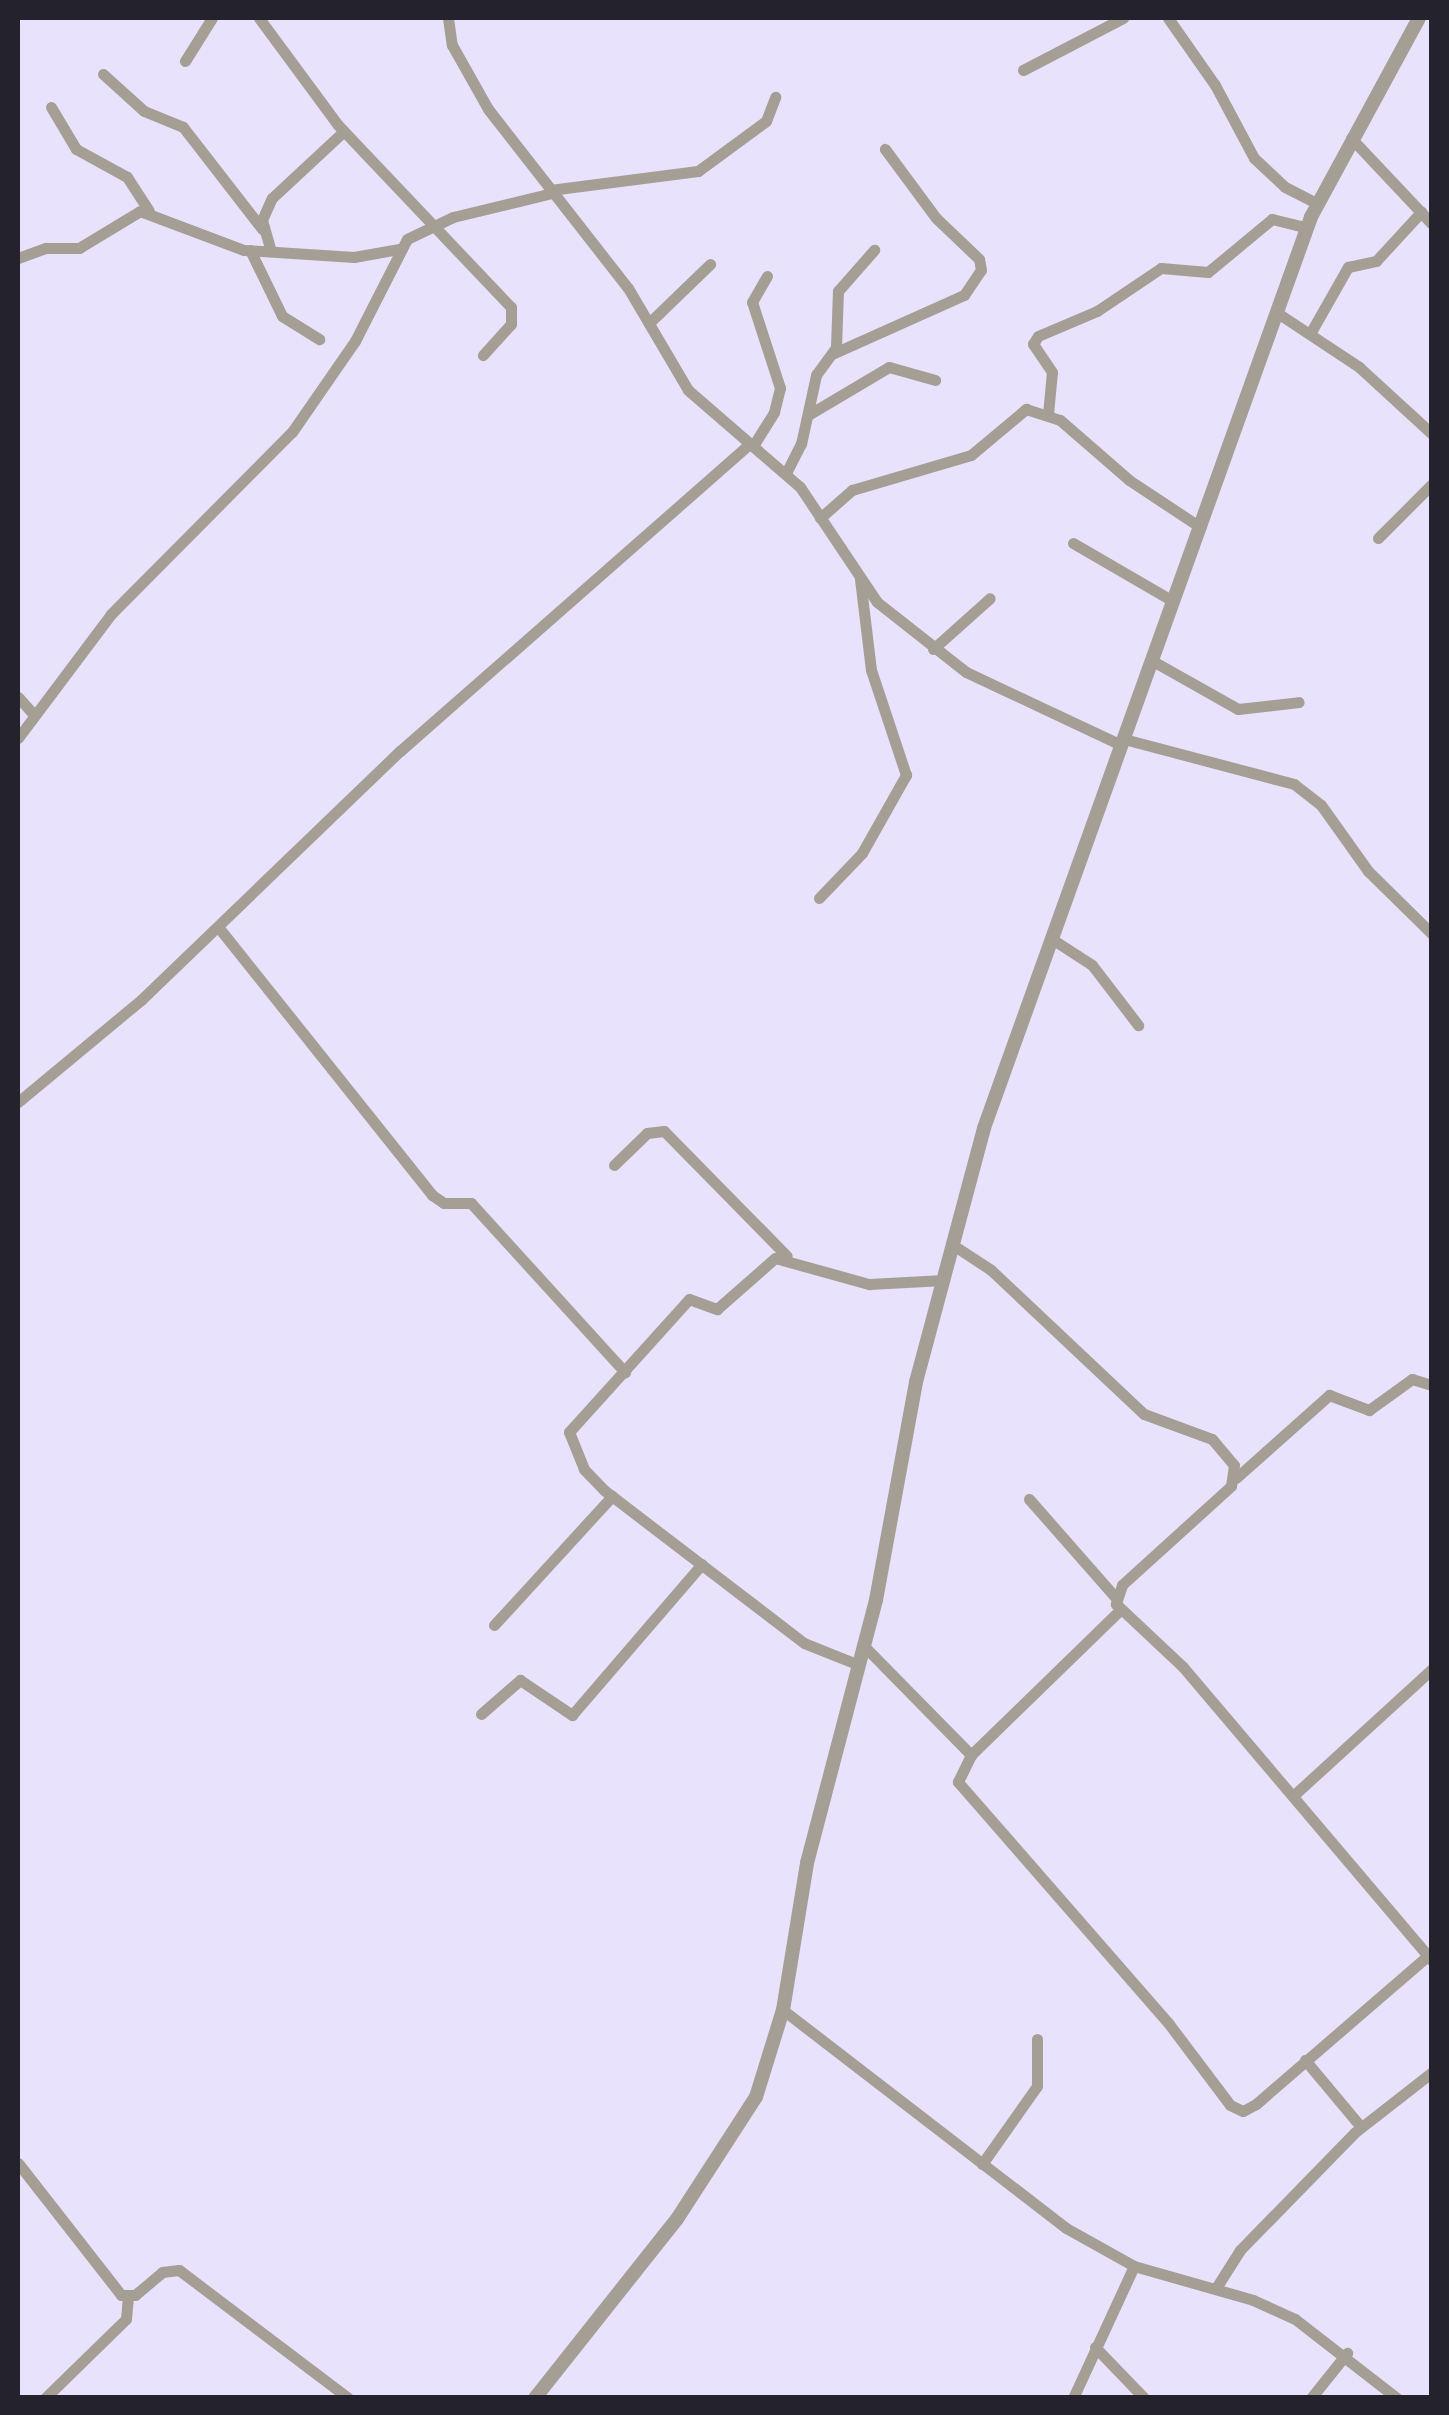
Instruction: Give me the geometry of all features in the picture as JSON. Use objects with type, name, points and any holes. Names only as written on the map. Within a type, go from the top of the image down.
[{"type":"street","points":[[185,61],[212,18]]},
{"type":"street","points":[[259,18],[344,130],[514,311],[511,324],[483,354]]},
{"type":"street","points":[[448,18],[452,44],[488,109],[648,323],[688,390],[786,473],[892,618],[934,649],[1023,703],[1122,742],[1198,763],[1276,777],[1306,792],[1383,889],[1432,934]]},
{"type":"street","points":[[1023,70],[1123,18]]},
{"type":"street","points":[[1168,18],[1215,85],[1254,158],[1285,187],[1318,204]]},
{"type":"street","points":[[535,2398],[732,2139],[756,2096],[783,2010],[808,1862],[864,1646],[944,1280],[984,1128],[1055,941],[1197,525],[1307,228],[1419,18]]},
{"type":"street","points":[[103,74],[144,111],[182,127],[262,228],[270,248]]},
{"type":"street","points":[[51,107],[76,149],[127,177],[149,211],[250,250],[270,248],[354,257],[399,249],[432,224],[551,192],[698,171],[766,120],[775,97]]},
{"type":"street","points":[[262,228],[265,210],[283,184],[344,130]]},
{"type":"street","points":[[1352,138],[1432,224]]},
{"type":"street","points":[[786,473],[808,415],[816,375],[832,354],[964,294],[981,270],[979,258],[936,218],[885,149]]},
{"type":"street","points":[[18,258],[46,248],[79,248],[149,211]]},
{"type":"street","points":[[1311,332],[1348,267],[1376,261],[1421,212]]},
{"type":"street","points":[[1048,414],[1052,372],[1033,344],[1038,336],[1097,310],[1161,268],[1208,272],[1272,219],[1307,228]]},
{"type":"street","points":[[18,738],[111,614],[292,432],[355,341],[399,249]]},
{"type":"street","points":[[250,250],[282,316],[319,339]]},
{"type":"street","points":[[832,354],[838,292],[874,250]]},
{"type":"street","points":[[648,323],[710,264]]},
{"type":"street","points":[[18,1102],[219,928],[400,751],[752,445],[774,412],[780,388],[752,302],[766,276]]},
{"type":"street","points":[[1276,312],[1311,332],[1432,434]]},
{"type":"street","points":[[808,415],[890,367],[935,380]]},
{"type":"street","points":[[820,518],[852,490],[971,455],[1018,412],[1048,414],[1129,480],[1197,525]]},
{"type":"street","points":[[1378,538],[1432,484]]},
{"type":"street","points":[[1073,542],[1171,600]]},
{"type":"street","points":[[819,898],[862,853],[906,776],[871,670],[860,579]]},
{"type":"street","points":[[934,649],[990,598]]},
{"type":"street","points":[[1150,660],[1238,709],[1299,702]]},
{"type":"street","points":[[18,698],[34,715]]},
{"type":"street","points":[[219,928],[432,1195],[444,1202],[472,1203],[625,1372]]},
{"type":"street","points":[[1055,941],[1092,966],[1138,1025]]},
{"type":"street","points":[[614,1164],[647,1133],[664,1132],[787,1256],[868,1284],[944,1280]]},
{"type":"street","points":[[953,1245],[991,1270],[1144,1414],[1212,1439],[1234,1465],[1236,1478]]},
{"type":"street","points":[[787,1256],[760,1267],[716,1309],[689,1299],[568,1432],[584,1468],[612,1496],[821,1654],[858,1665]]},
{"type":"street","points":[[1115,1596],[1328,1395],[1368,1410],[1412,1379],[1432,1386]]},
{"type":"street","points":[[494,1625],[612,1496]]},
{"type":"street","points":[[1029,1499],[1115,1596],[1120,1610],[1183,1667],[1430,1957],[1248,2109],[1230,2105],[1170,2024],[960,1788],[958,1776],[972,1756],[1120,1610]]},
{"type":"street","points":[[481,1714],[520,1680],[572,1715],[702,1564]]},
{"type":"street","points":[[864,1646],[972,1756]]},
{"type":"street","points":[[1294,1795],[1432,1668]]},
{"type":"street","points":[[783,2010],[1066,2228],[1134,2266],[1216,2288],[1295,2319],[1346,2353],[1397,2398]]},
{"type":"street","points":[[982,2164],[1036,2086],[1037,2040]]},
{"type":"street","points":[[1306,2060],[1361,2127]]},
{"type":"street","points":[[1216,2288],[1255,2234],[1361,2127],[1432,2072]]},
{"type":"street","points":[[18,2163],[112,2288],[128,2298]]},
{"type":"street","points":[[1073,2398],[1134,2266]]},
{"type":"street","points":[[45,2398],[126,2318],[128,2298],[162,2272],[178,2270],[348,2398]]},
{"type":"street","points":[[1096,2347],[1144,2398]]},
{"type":"street","points":[[1311,2398],[1346,2353]]}]
